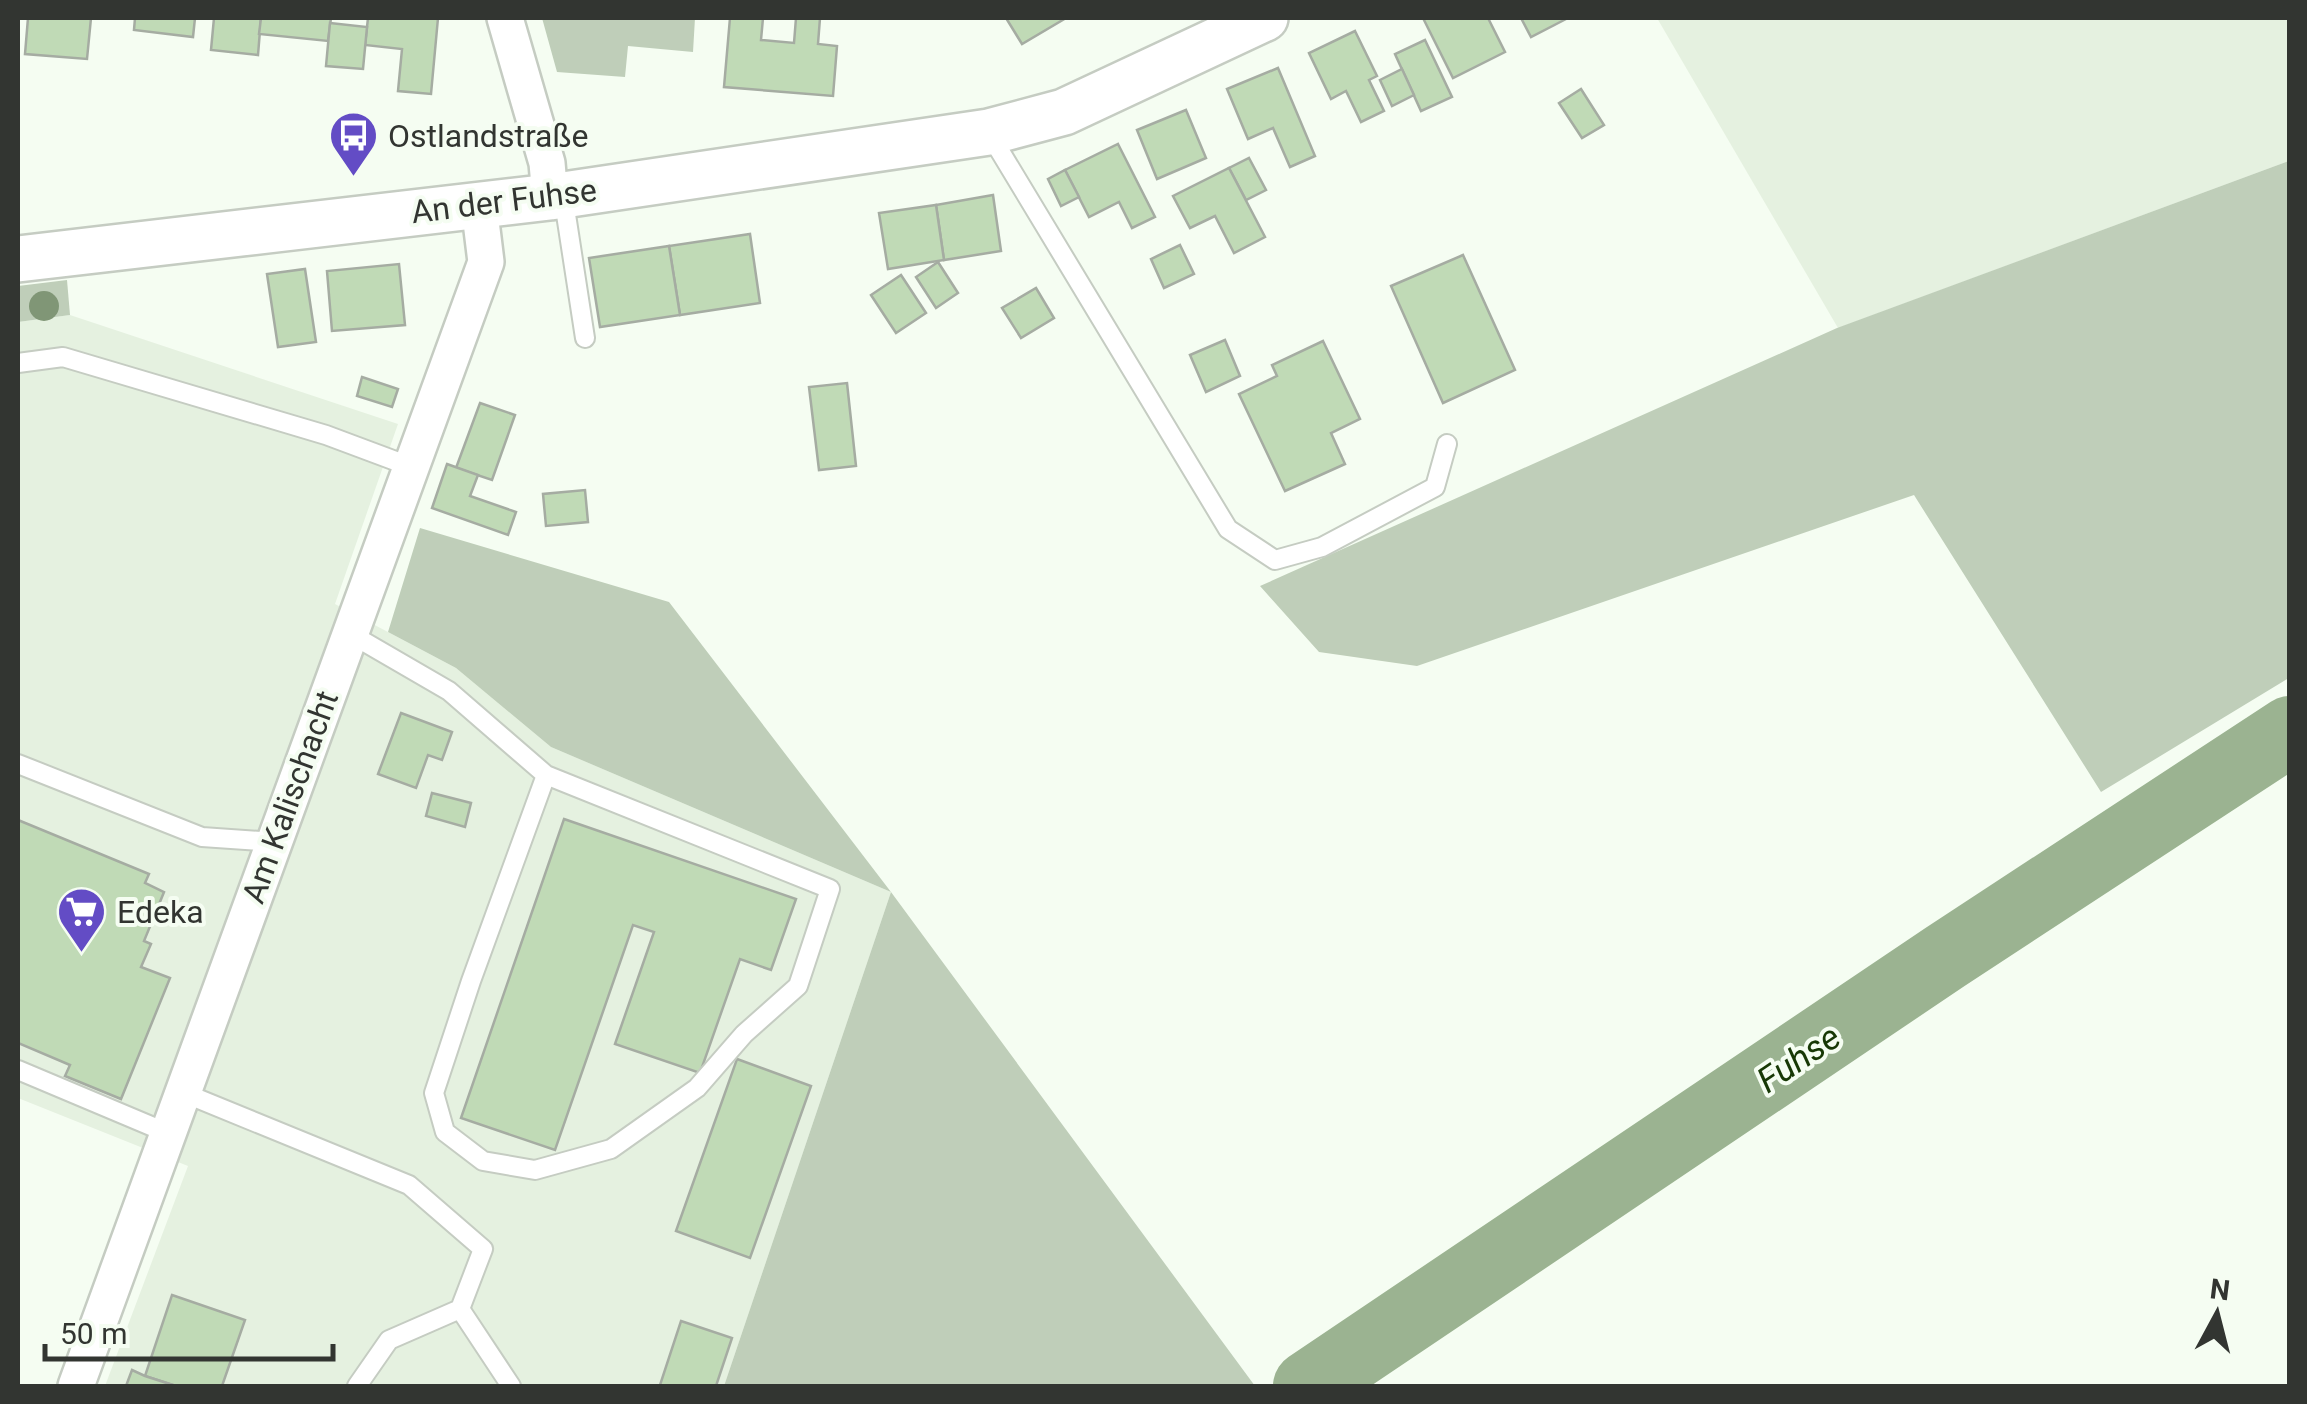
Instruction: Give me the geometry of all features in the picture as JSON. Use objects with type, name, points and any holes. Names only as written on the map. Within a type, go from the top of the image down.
[{"type":"street","points":[[505,18],[557,196]]},
{"type":"street","name":"An der Fuhse","points":[[18,259],[557,196],[989,132],[1064,112],[1265,18]]},
{"type":"street","name":"Am Kalischacht","points":[[76,1386],[486,262],[479,206]]},
{"type":"lane","points":[[989,132],[1228,529],[1275,560],[1322,547],[1435,487],[1447,444]]},
{"type":"lane","points":[[557,196],[585,338]]},
{"type":"lane","points":[[18,363],[62,356],[326,435],[409,466]]},
{"type":"lane","points":[[349,633],[449,691],[546,775],[830,890],[798,986],[744,1034],[697,1088],[611,1149],[536,1170],[483,1161],[445,1132],[434,1093],[546,775]]},
{"type":"lane","points":[[18,764],[202,838],[274,842]]},
{"type":"lane","points":[[18,1070],[170,1134]]},
{"type":"lane","points":[[184,1093],[409,1185],[484,1249],[460,1309],[390,1340],[357,1386]]},
{"type":"lane","points":[[460,1309],[511,1386]]},
{"type":"shaded area","points":[[542,18],[695,18],[693,52],[628,46],[625,77],[557,72]]},
{"type":"shaded area","points":[[1657,18],[2289,18],[2289,161],[1838,328]]},
{"type":"shaded area","points":[[2289,161],[2289,678],[2101,792],[1914,495],[1417,666],[1319,652],[1260,586],[1837,328]]},
{"type":"shaded area","points":[[67,280],[70,315],[18,322],[18,286]]},
{"type":"shaded area","points":[[70,315],[398,424],[335,604],[456,668],[551,747],[891,892],[724,1386],[105,1386],[188,1166],[18,1098],[18,322]]},
{"type":"shaded area","points":[[420,528],[669,602],[891,892],[551,747],[456,668],[388,632]]},
{"type":"shaded area","points":[[891,892],[1255,1386],[724,1386]]},
{"type":"building","points":[[28,18],[91,18],[87,59],[25,54]]},
{"type":"building","points":[[135,18],[195,18],[193,37],[134,30]]},
{"type":"building","points":[[214,18],[261,18],[258,55],[211,50]]},
{"type":"building","points":[[261,18],[331,18],[328,41],[259,34]]},
{"type":"building","points":[[368,18],[438,18],[431,94],[398,91],[402,49],[365,45]]},
{"type":"building","points":[[730,18],[763,18],[761,40],[794,43],[796,18],[820,18],[818,44],[837,46],[833,96],[724,87]]},
{"type":"building","points":[[1006,18],[1066,18],[1022,44]]},
{"type":"building","points":[[1423,18],[1488,18],[1505,52],[1453,78]]},
{"type":"building","points":[[1521,18],[1568,18],[1531,37]]},
{"type":"building","points":[[330,23],[367,27],[363,69],[326,66]]},
{"type":"building","points":[[1355,31],[1377,76],[1369,80],[1384,111],[1361,122],[1346,91],[1331,99],[1309,53]]},
{"type":"building","points":[[1425,40],[1452,97],[1421,111],[1395,54]]},
{"type":"building","points":[[1278,68],[1315,156],[1290,167],[1273,128],[1248,139],[1227,89]]},
{"type":"building","points":[[1402,69],[1414,95],[1392,106],[1380,80]]},
{"type":"building","points":[[1581,89],[1604,125],[1582,138],[1559,103]]},
{"type":"building","points":[[1186,110],[1206,158],[1157,179],[1137,130]]},
{"type":"building","points":[[1118,144],[1155,217],[1132,228],[1119,202],[1089,217],[1065,170]]},
{"type":"building","points":[[1249,158],[1266,190],[1246,200],[1229,168]]},
{"type":"building","points":[[1229,168],[1265,237],[1234,253],[1215,216],[1190,228],[1173,196]]},
{"type":"building","points":[[1065,170],[1079,197],[1061,206],[1048,179]]},
{"type":"building","points":[[993,195],[1001,251],[944,260],[936,205]]},
{"type":"building","points":[[936,205],[944,260],[888,269],[879,213]]},
{"type":"building","points":[[750,234],[760,303],[680,315],[669,246]]},
{"type":"building","points":[[1180,245],[1194,274],[1164,288],[1151,259]]},
{"type":"building","points":[[669,246],[680,315],[600,327],[589,258]]},
{"type":"building","points":[[1463,255],[1515,370],[1443,403],[1391,286]]},
{"type":"building","points":[[938,262],[958,293],[936,308],[916,277]]},
{"type":"building","points":[[399,264],[405,325],[332,331],[327,271]]},
{"type":"building","points":[[305,269],[316,342],[278,347],[267,274]]},
{"type":"building","points":[[901,275],[926,313],[896,333],[871,295]]},
{"type":"building","points":[[1036,288],[1054,318],[1021,338],[1002,308]]},
{"type":"building","points":[[1225,340],[1240,376],[1206,392],[1190,355]]},
{"type":"building","points":[[1323,341],[1360,419],[1331,433],[1345,464],[1285,491],[1239,394],[1277,376],[1272,365]]},
{"type":"building","points":[[362,377],[398,389],[392,407],[357,396]]},
{"type":"building","points":[[847,383],[856,466],[819,470],[809,387]]},
{"type":"building","points":[[480,403],[515,415],[492,480],[456,468]]},
{"type":"building","points":[[447,464],[478,475],[470,496],[516,512],[508,535],[432,508]]},
{"type":"building","points":[[585,490],[588,522],[546,526],[543,494]]},
{"type":"building","points":[[401,713],[452,732],[442,760],[428,755],[416,788],[378,774]]},
{"type":"building","points":[[432,793],[471,803],[465,827],[426,816]]},
{"type":"building","points":[[564,819],[796,899],[771,970],[740,959],[700,1073],[615,1044],[654,932],[633,925],[555,1150],[461,1118]]},
{"type":"building","name":"Edeka","points":[[18,820],[149,874],[145,883],[164,892],[144,941],[151,944],[141,967],[170,978],[121,1099],[65,1076],[70,1065],[18,1043]]},
{"type":"building","points":[[737,1059],[811,1086],[750,1258],[676,1231]]},
{"type":"building","points":[[172,1295],[245,1320],[222,1386],[176,1386],[145,1376]]},
{"type":"building","points":[[681,1321],[732,1338],[716,1386],[660,1385]]},
{"type":"building","points":[[132,1370],[145,1376],[176,1386],[126,1386]]},
{"type":"waterway","name":"Fuhse","points":[[1308,1386],[1945,957],[2290,731]]},
{"type":"place","name":"Ostlandstraße","points":[[353,178]]},
{"type":"place","name":"Edeka","points":[[82,954]]}]
